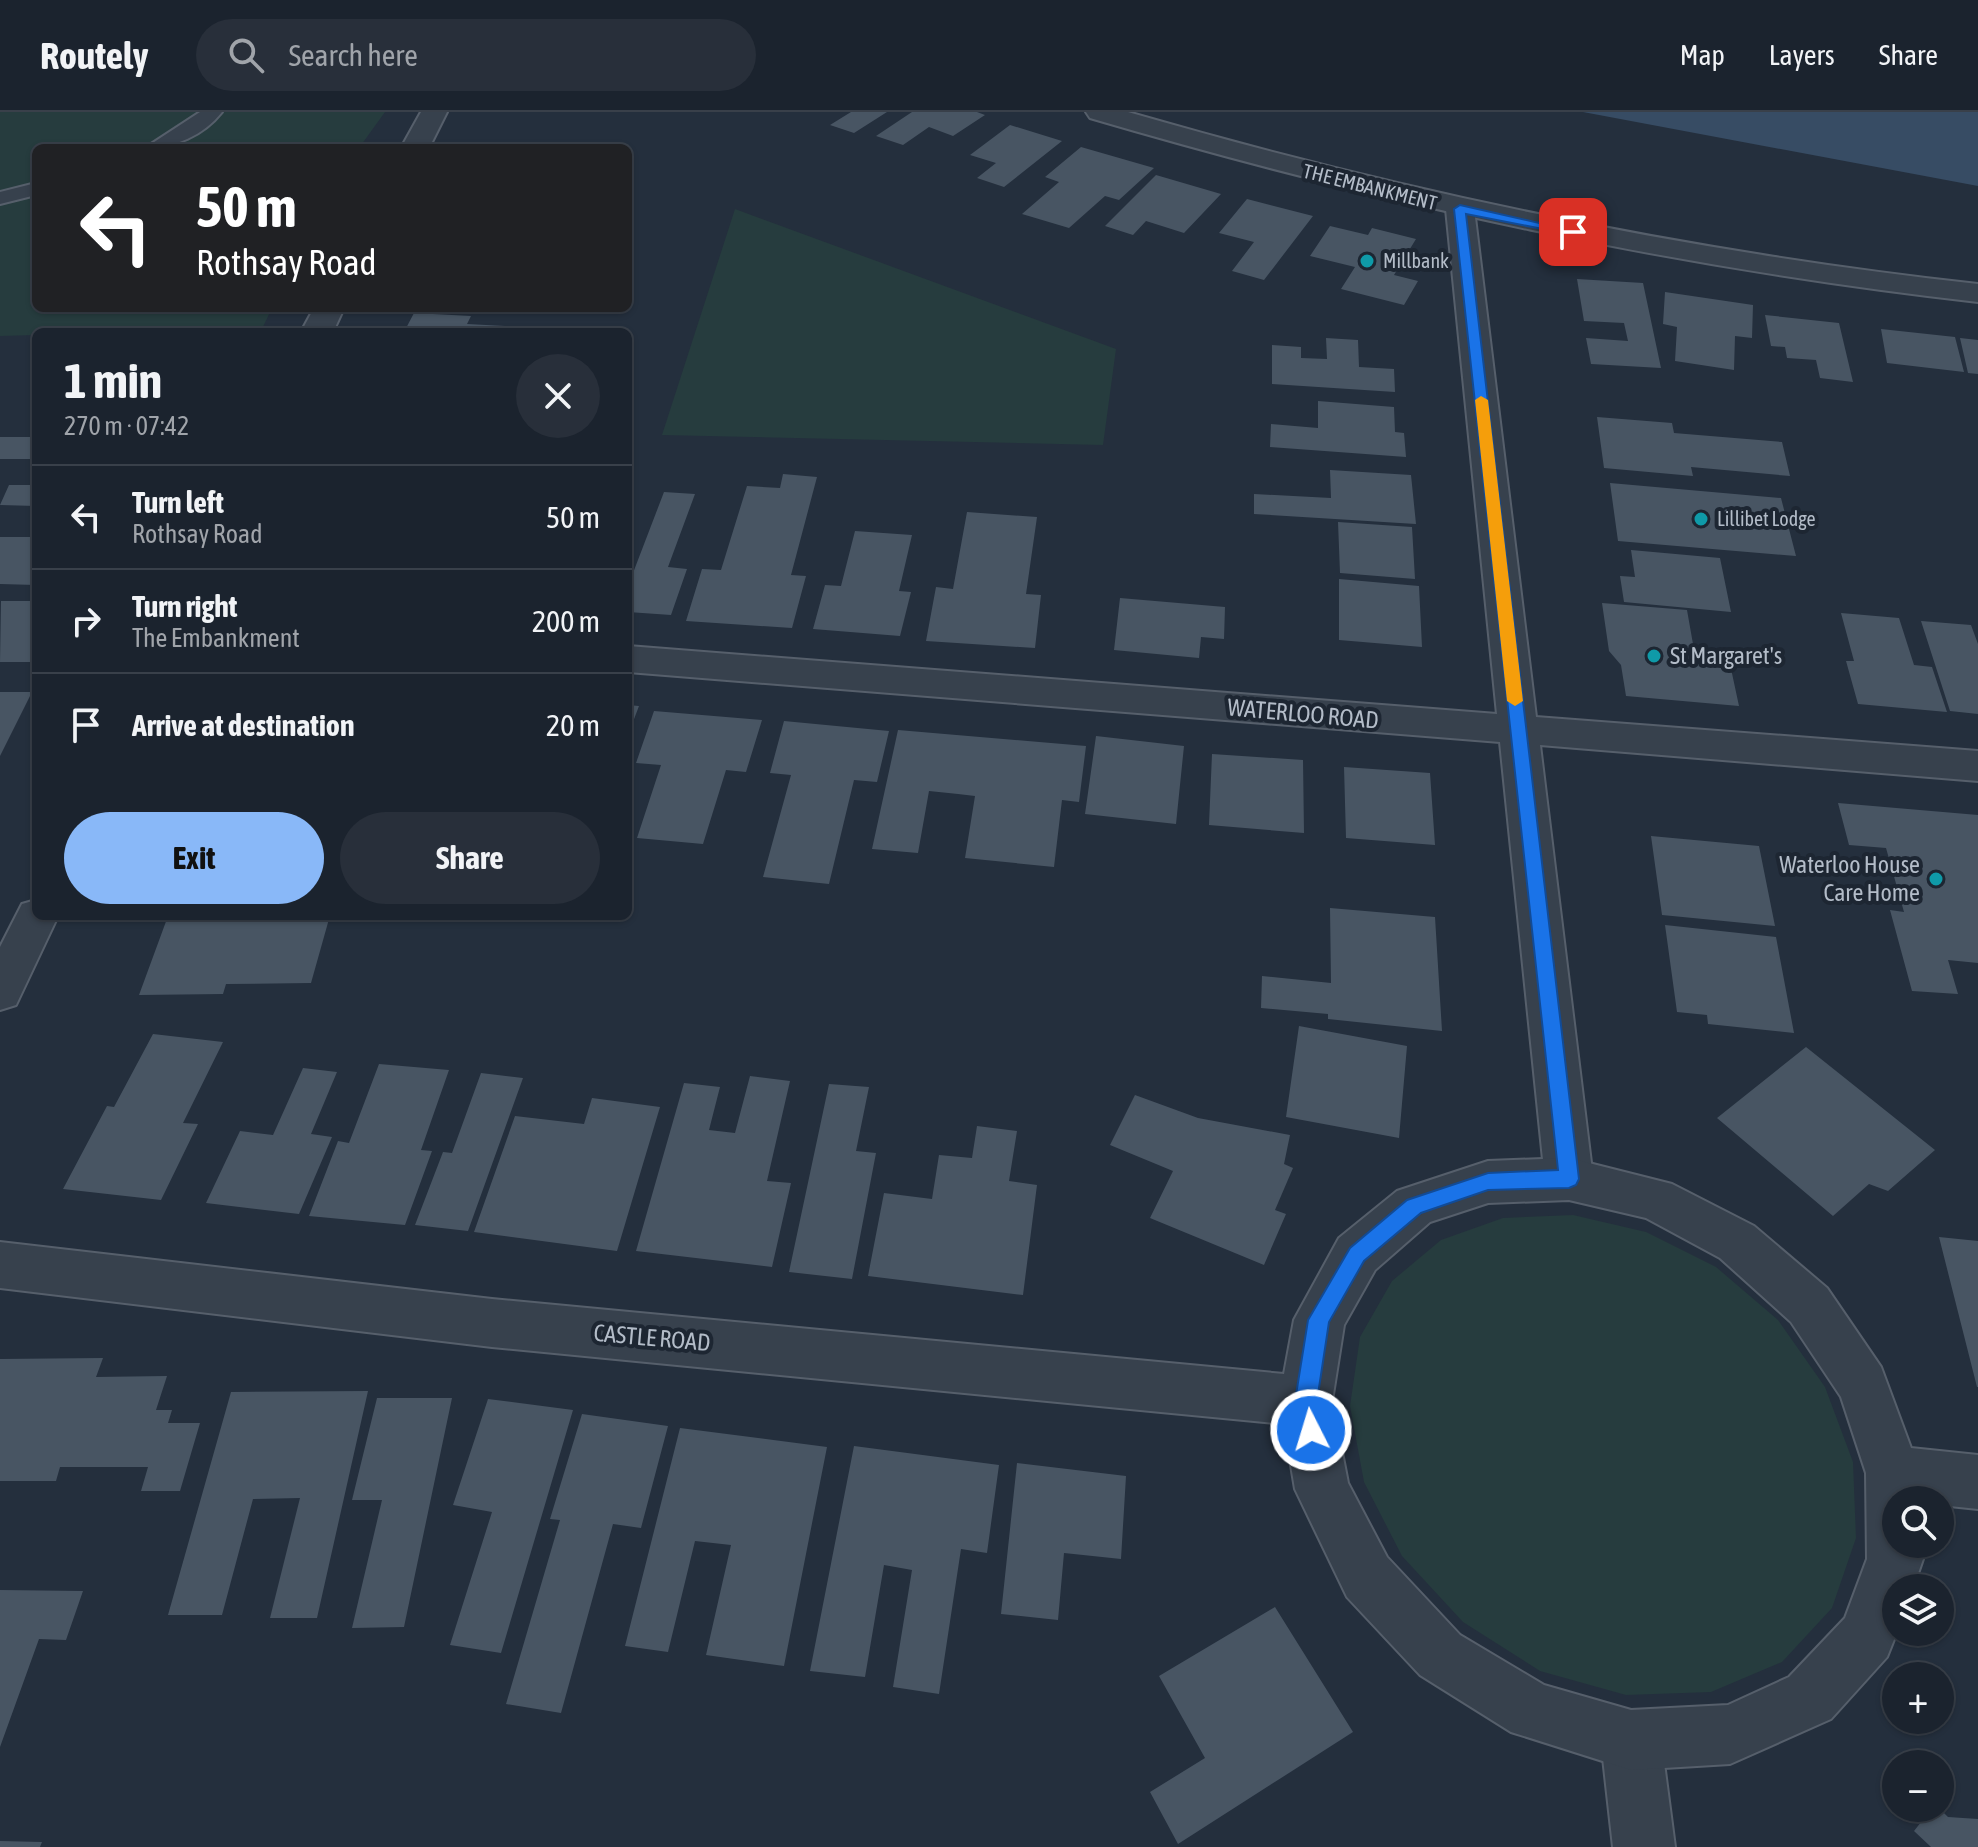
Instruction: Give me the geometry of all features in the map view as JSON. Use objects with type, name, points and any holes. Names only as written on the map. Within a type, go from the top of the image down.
[{"type":"street","points":[[417,144],[434,112]]},
{"type":"street","name":"THE EMBANKMENT","points":[[1099,112],[1229,151],[1460,209],[1684,253],[1902,286],[1978,293]]},
{"type":"street","points":[[1460,209],[1569,1179]]},
{"type":"street","name":"WATERLOO ROAD","points":[[632,659],[1978,766]]},
{"type":"street","points":[[0,992],[35,920]]},
{"type":"street","points":[[1569,1179],[1655,1199],[1737,1242],[1809,1305],[1863,1385],[1893,1473],[1895,1559],[1867,1637],[1810,1698],[1730,1734],[1631,1740],[1532,1711],[1440,1655],[1367,1577],[1322,1489],[1306,1401],[1319,1320],[1357,1254],[1414,1206],[1488,1182],[1569,1179]]},
{"type":"street","name":"CASTLE ROAD","points":[[0,1265],[492,1323],[1306,1401]]},
{"type":"street","points":[[1893,1473],[1978,1482]]},
{"type":"street","points":[[1631,1740],[1644,1847]]},
{"type":"lane","points":[[162,144],[197,125],[212,112]]},
{"type":"lane","points":[[0,198],[32,190]]},
{"type":"green space","points":[[0,112],[385,112],[362,144],[32,144],[32,312],[270,312],[262,328],[32,328],[32,335],[0,336]]},
{"type":"green space","points":[[735,209],[1116,349],[1103,445],[662,435]]},
{"type":"green space","points":[[1573,1215],[1646,1232],[1716,1267],[1778,1320],[1825,1387],[1853,1462],[1856,1538],[1832,1608],[1782,1662],[1711,1692],[1626,1695],[1540,1671],[1463,1622],[1402,1556],[1364,1482],[1350,1406],[1360,1337],[1392,1281],[1441,1240],[1503,1218]]},
{"type":"water","points":[[1583,112],[1978,112],[1978,186]]},
{"type":"building","points":[[851,112],[887,112],[854,133],[830,125]]},
{"type":"building","points":[[912,112],[977,112],[985,115],[953,136],[929,127],[903,145],[876,136]]},
{"type":"building","points":[[1010,125],[1062,141],[1004,187],[977,178],[996,163],[970,155]]},
{"type":"building","points":[[1081,147],[1154,168],[1119,200],[1105,196],[1069,228],[1022,214],[1059,182],[1045,177]]},
{"type":"building","points":[[1156,175],[1221,194],[1184,233],[1146,221],[1133,235],[1105,226]]},
{"type":"building","points":[[1247,199],[1313,216],[1264,280],[1232,271],[1254,242],[1219,233]]},
{"type":"building","name":"Millbank","points":[[1330,226],[1368,235],[1372,228],[1416,239],[1394,275],[1418,281],[1404,305],[1341,289],[1355,267],[1310,256]]},
{"type":"building","points":[[1577,279],[1643,283],[1661,368],[1591,364],[1586,338],[1628,341],[1624,323],[1584,321]]},
{"type":"building","points":[[1665,292],[1753,305],[1752,338],[1735,336],[1734,370],[1675,361],[1677,327],[1663,324]]},
{"type":"building","points":[[414,313],[471,316],[467,324],[546,328],[406,328]]},
{"type":"building","points":[[1765,315],[1839,323],[1853,382],[1820,378],[1816,360],[1787,358],[1785,347],[1771,346]]},
{"type":"building","points":[[1881,329],[1955,337],[1964,372],[1887,363]]},
{"type":"building","points":[[1326,338],[1358,340],[1359,367],[1394,369],[1395,392],[1272,384],[1272,345],[1301,347],[1301,358],[1327,359]]},
{"type":"building","points":[[1960,338],[1978,340],[1978,374],[1968,373]]},
{"type":"building","points":[[1318,401],[1394,407],[1395,432],[1404,433],[1406,457],[1270,447],[1271,424],[1318,428]]},
{"type":"building","points":[[1597,417],[1672,423],[1674,433],[1782,442],[1790,476],[1691,467],[1693,476],[1604,468]]},
{"type":"building","points":[[0,437],[32,437],[32,459],[0,459]]},
{"type":"building","points":[[1330,470],[1411,475],[1416,524],[1254,514],[1254,494],[1331,498]]},
{"type":"building","points":[[783,474],[817,477],[791,575],[806,576],[792,628],[686,621],[702,569],[721,570],[747,486],[780,488]]},
{"type":"building","name":"Lillibet Lodge","points":[[1610,483],[1781,498],[1796,556],[1618,541]]},
{"type":"building","points":[[9,485],[32,485],[32,506],[0,505]]},
{"type":"building","points":[[664,492],[695,494],[668,567],[687,569],[671,615],[632,612],[632,576]]},
{"type":"building","points":[[967,512],[1037,517],[1026,594],[1041,595],[1035,648],[926,641],[936,587],[953,589]]},
{"type":"building","points":[[1338,522],[1412,527],[1415,579],[1340,573]]},
{"type":"building","points":[[855,531],[912,535],[899,591],[911,592],[900,636],[813,629],[825,585],[841,586]]},
{"type":"building","points":[[0,537],[32,537],[32,585],[0,584]]},
{"type":"building","points":[[1631,550],[1720,558],[1731,612],[1624,602],[1620,576],[1635,577]]},
{"type":"building","points":[[1339,579],[1419,586],[1422,647],[1339,640]]},
{"type":"building","points":[[1120,598],[1225,607],[1224,639],[1201,637],[1199,658],[1114,650]]},
{"type":"building","points":[[1,601],[32,601],[32,662],[0,662]]},
{"type":"building","name":"St Margaret's","points":[[1602,603],[1687,610],[1696,661],[1730,664],[1739,706],[1626,696],[1621,665],[1609,651]]},
{"type":"building","points":[[1841,613],[1899,618],[1914,665],[1932,667],[1947,712],[1858,704],[1846,661],[1854,661]]},
{"type":"building","points":[[1921,621],[1971,625],[1978,644],[1978,714],[1950,711]]},
{"type":"building","points":[[0,692],[32,692],[0,756]]},
{"type":"building","points":[[632,705],[639,706],[632,724]]},
{"type":"building","points":[[654,711],[762,720],[746,772],[726,770],[703,844],[637,838],[661,765],[636,763]]},
{"type":"building","points":[[784,721],[889,731],[877,782],[854,780],[829,884],[763,877],[791,775],[770,773]]},
{"type":"building","points":[[898,730],[1086,746],[1079,802],[1062,800],[1054,867],[965,858],[975,796],[929,791],[918,853],[872,849]]},
{"type":"building","points":[[1096,736],[1184,746],[1176,824],[1085,814]]},
{"type":"building","points":[[1212,754],[1303,760],[1304,833],[1209,825]]},
{"type":"building","points":[[1344,767],[1430,773],[1435,845],[1346,838]]},
{"type":"building","name":"Waterloo House Care Home","points":[[1838,803],[1978,815],[1978,963],[1948,960],[1958,994],[1912,991],[1890,910],[1904,912],[1886,848],[1849,845]]},
{"type":"building","points":[[1651,836],[1759,846],[1775,926],[1662,915]]},
{"type":"building","points":[[1330,908],[1435,917],[1442,1031],[1328,1019],[1328,1014],[1261,1008],[1262,976],[1331,983]]},
{"type":"building","points":[[167,920],[329,920],[311,983],[226,984],[223,994],[139,995]]},
{"type":"building","points":[[1665,925],[1776,937],[1794,1033],[1708,1024],[1707,1015],[1677,1012]]},
{"type":"building","points":[[1299,1026],[1407,1046],[1399,1138],[1286,1117]]},
{"type":"building","points":[[153,1034],[223,1042],[183,1123],[198,1124],[161,1200],[63,1189],[107,1106],[114,1107]]},
{"type":"building","points":[[1806,1047],[1935,1150],[1888,1191],[1869,1184],[1833,1216],[1717,1118]]},
{"type":"building","points":[[379,1064],[449,1070],[421,1150],[432,1151],[405,1225],[309,1216],[338,1141],[349,1143]]},
{"type":"building","points":[[303,1068],[337,1072],[311,1134],[332,1137],[299,1214],[206,1203],[240,1131],[273,1135]]},
{"type":"building","points":[[481,1073],[523,1078],[468,1231],[415,1225],[443,1152],[452,1153]]},
{"type":"building","points":[[750,1076],[790,1081],[767,1181],[791,1183],[772,1267],[636,1251],[684,1083],[720,1087],[709,1130],[735,1133]]},
{"type":"building","points":[[829,1084],[869,1087],[856,1151],[876,1153],[852,1279],[789,1272]]},
{"type":"building","points":[[1135,1095],[1198,1118],[1290,1135],[1284,1164],[1293,1168],[1275,1210],[1286,1214],[1264,1265],[1150,1218],[1173,1171],[1110,1145]]},
{"type":"building","points":[[592,1098],[660,1107],[617,1251],[474,1232],[515,1116],[584,1124]]},
{"type":"building","points":[[977,1126],[1017,1131],[1009,1181],[1037,1185],[1023,1295],[868,1276],[884,1193],[932,1199],[939,1155],[972,1158]]},
{"type":"building","points":[[1939,1237],[1978,1241],[1978,1387],[1977,1387]]},
{"type":"building","points":[[103,1358],[96,1377],[167,1376],[156,1410],[172,1410],[168,1423],[200,1423],[180,1491],[141,1491],[148,1467],[60,1467],[56,1481],[0,1481],[0,1359]]},
{"type":"building","points":[[368,1391],[317,1618],[270,1618],[300,1498],[253,1499],[222,1615],[168,1615],[231,1392]]},
{"type":"building","points":[[377,1398],[452,1398],[404,1627],[352,1628],[382,1500],[352,1500]]},
{"type":"building","points":[[488,1399],[573,1410],[501,1653],[450,1645],[492,1512],[453,1505]]},
{"type":"building","points":[[582,1414],[668,1426],[641,1528],[613,1524],[561,1713],[506,1704],[560,1520],[550,1519]]},
{"type":"building","points":[[680,1428],[827,1447],[784,1666],[706,1655],[731,1545],[695,1541],[668,1652],[625,1646]]},
{"type":"building","points":[[854,1446],[999,1465],[987,1553],[961,1549],[939,1694],[893,1687],[912,1570],[884,1565],[865,1677],[810,1671]]},
{"type":"building","points":[[1017,1463],[1126,1476],[1121,1559],[1064,1553],[1058,1620],[1001,1614]]},
{"type":"building","points":[[0,1590],[83,1591],[66,1640],[39,1639],[0,1747]]},
{"type":"building","points":[[1275,1607],[1353,1732],[1178,1844],[1150,1792],[1205,1758],[1159,1676]]},
{"type":"building","points":[[1954,1817],[1978,1819],[1978,1847],[1931,1847],[1914,1831],[1921,1822],[1954,1822]]},
{"type":"building","points":[[0,1841],[42,1842],[40,1847],[0,1847]]},
{"type":"slow traffic","points":[[1481,400],[1515,701]]},
{"type":"place","name":"Millbank","points":[[1367,261]]},
{"type":"place","name":"Lillibet Lodge","points":[[1701,519]]},
{"type":"place","name":"St Margaret's","points":[[1654,656]]},
{"type":"place","name":"Waterloo House Care Home","points":[[1936,879]]},
{"type":"route","points":[[1311,1430],[1306,1401],[1319,1320],[1357,1254],[1414,1206],[1488,1182],[1569,1179],[1460,209],[1573,232]]}]
